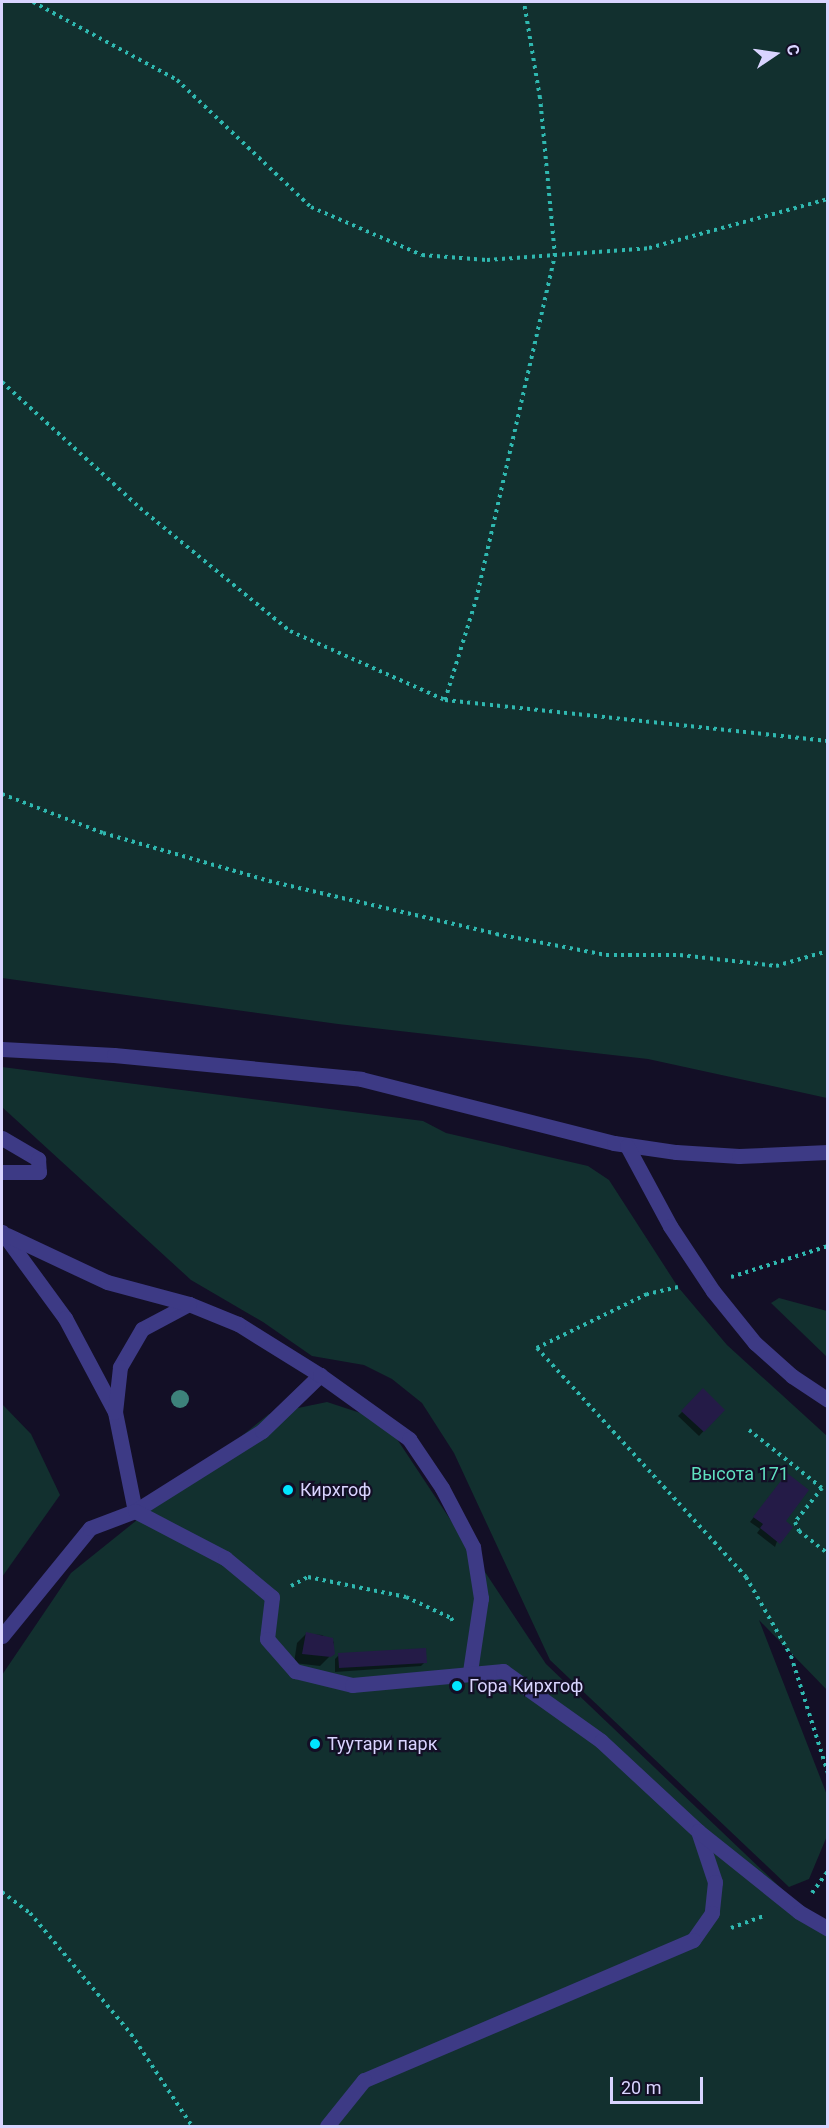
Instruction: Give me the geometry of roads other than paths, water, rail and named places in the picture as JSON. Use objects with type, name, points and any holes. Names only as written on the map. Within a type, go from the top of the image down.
[{"type":"street","points":[[2,1049],[114,1055],[361,1079],[627,1146],[739,1156],[828,1152]]},
{"type":"street","points":[[2,1138],[38,1159],[39,1172],[2,1172]]},
{"type":"street","points":[[627,1146],[670,1226],[708,1285],[755,1343],[792,1376],[828,1400]]},
{"type":"street","points":[[3,1233],[107,1281],[189,1304],[238,1324],[320,1375],[409,1439],[442,1488],[473,1547],[481,1598],[470,1672]]},
{"type":"street","points":[[3,1233],[65,1318],[115,1413],[135,1511]]},
{"type":"street","points":[[115,1413],[120,1367],[142,1329],[189,1304]]},
{"type":"street","points":[[2,1636],[90,1528],[135,1511],[262,1431],[320,1375]]},
{"type":"street","points":[[135,1511],[225,1558],[272,1597],[267,1639],[296,1671],[352,1685],[470,1672],[503,1671],[602,1741],[698,1831],[799,1912],[828,1929]]},
{"type":"street","points":[[327,2127],[364,2080],[693,1940],[712,1913],[715,1882],[698,1831]]},
{"type":"place","name":"Кирхгоф","points":[[288,1490]]},
{"type":"place","name":"Гора Кирхгоф","points":[[457,1686]]},
{"type":"place","name":"Туутари парк","points":[[315,1744]]},
{"type":"park label","name":"Высота 171","points":[[740,1474]]}]
